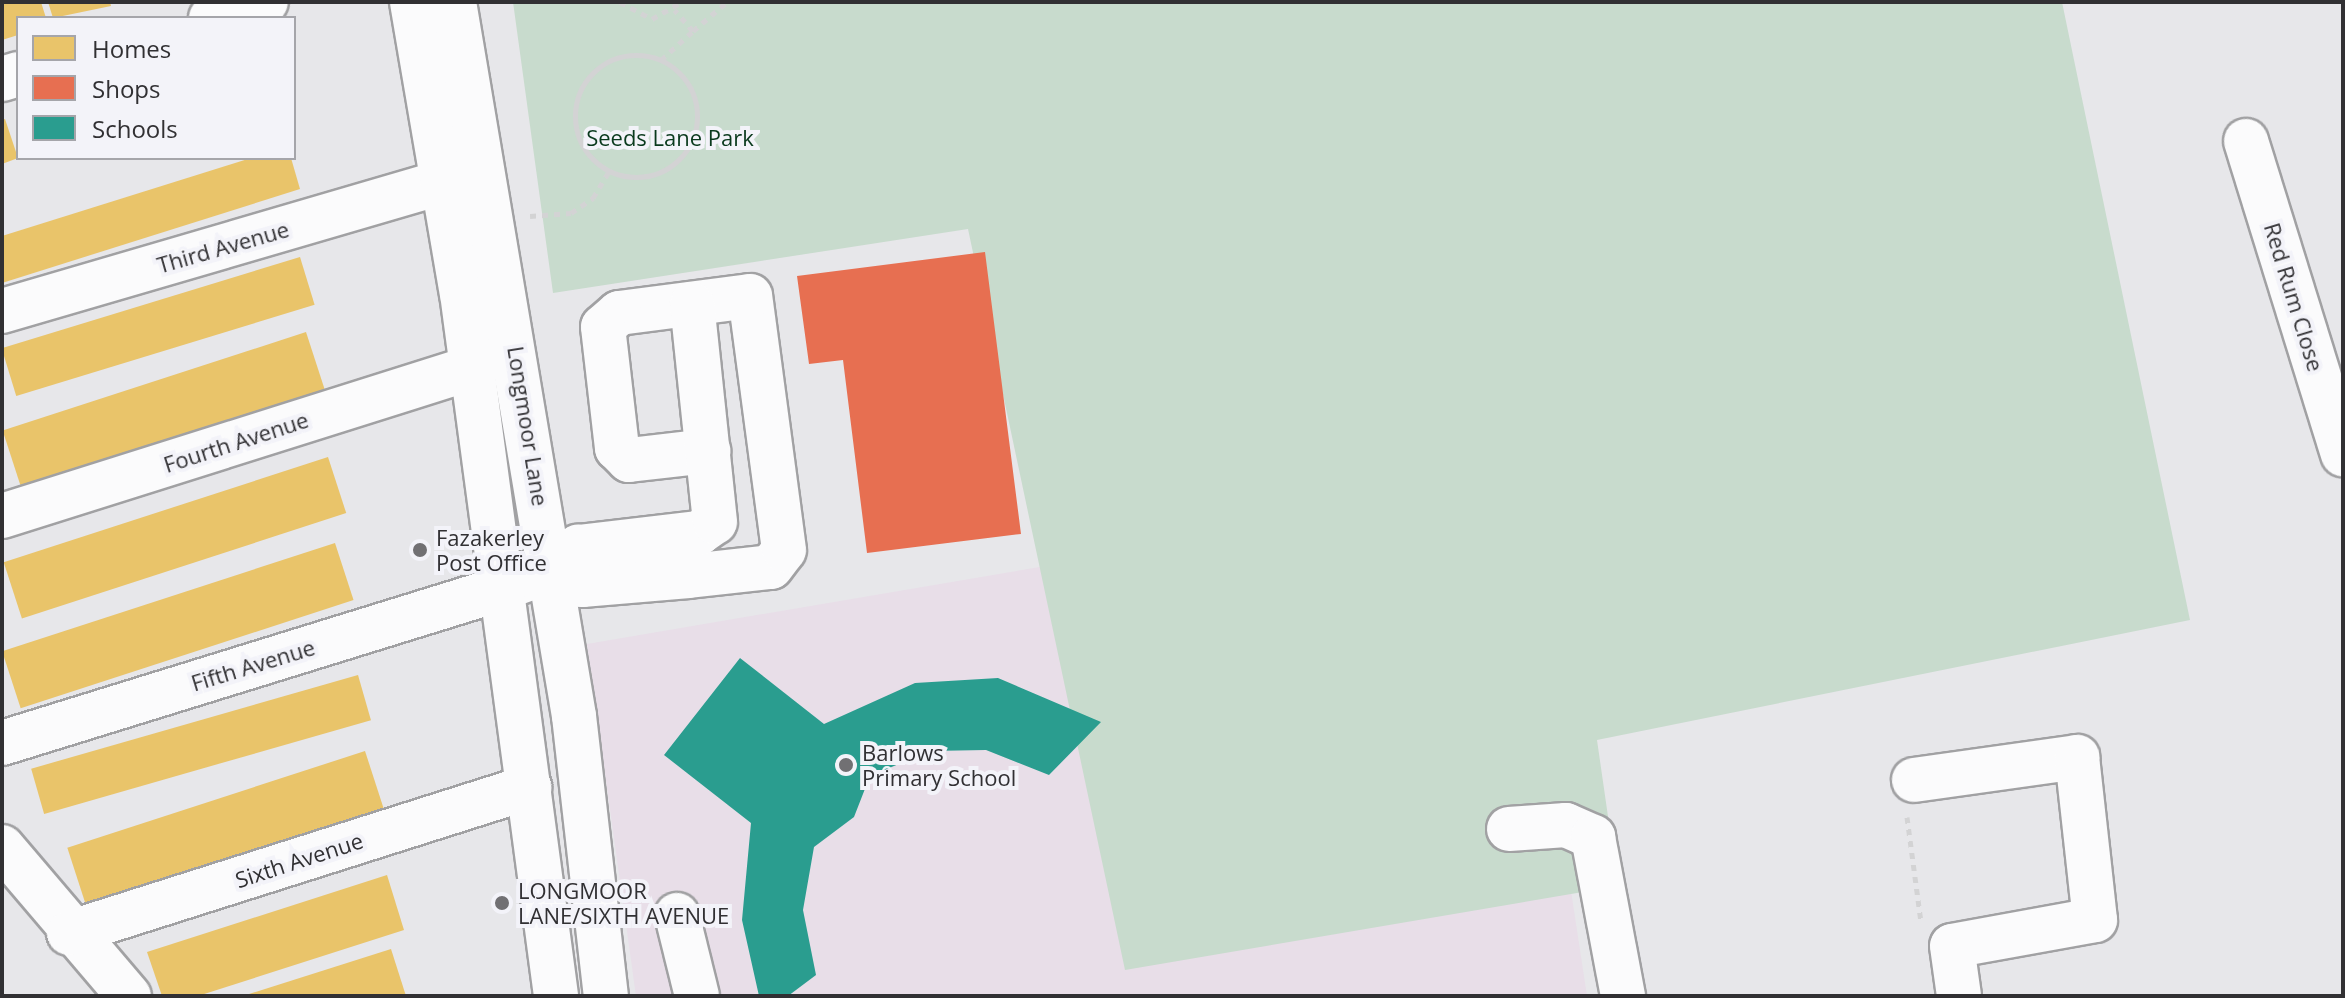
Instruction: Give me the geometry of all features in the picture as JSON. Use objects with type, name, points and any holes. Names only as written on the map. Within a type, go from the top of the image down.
[{"type":"street","points":[[218,16],[266,2]]},
{"type":"street","points":[[412,2],[444,182],[503,588],[529,787],[550,994]]},
{"type":"street","name":"Longmoor Lane","points":[[454,2],[493,219],[574,716],[606,996]]},
{"type":"street","name":"Red Rum Close","points":[[2246,141],[2343,454]]},
{"type":"street","name":"Third Avenue","points":[[2,311],[444,182]]},
{"type":"street","points":[[549,571],[582,585],[689,576],[771,567],[784,550],[750,296],[619,313],[603,327],[617,448],[629,460],[708,451],[692,304]]},
{"type":"street","name":"Fourth Avenue","points":[[2,516],[470,368]]},
{"type":"street","name":"Fifth Avenue","points":[[2,743],[503,588],[549,571],[578,547],[699,533],[715,522],[708,451]]},
{"type":"street","points":[[1914,780],[2077,757],[2095,920],[1952,946],[1959,996]]},
{"type":"street","name":"Sixth Avenue","points":[[69,933],[529,787]]},
{"type":"street","points":[[1509,829],[1566,825],[1593,837],[1623,996]]},
{"type":"street","points":[[2,847],[69,933],[129,996]]},
{"type":"street","points":[[677,915],[697,996]]},
{"type":"path","points":[[620,2],[652,19],[675,10],[682,2]]},
{"type":"path","points":[[661,61],[727,2]]},
{"type":"path","points":[[675,10],[693,31]]},
{"type":"path","points":[[613,58],[661,61],[694,95],[695,135],[669,168],[650,176],[609,171],[580,142],[575,121],[583,83],[613,58]]},
{"type":"path","points":[[493,219],[571,213],[593,198],[609,171]]},
{"type":"path","points":[[1914,780],[1902,780],[1927,951],[1952,946]]},
{"type":"shaded area","name":"Barlows Primary School","points":[[1057,564],[1568,871],[1587,996],[636,996],[587,644]]},
{"type":"green space","name":"Seeds Lane Park","points":[[513,2],[2062,2],[2190,620],[1597,740],[1618,886],[1125,970],[968,229],[553,293]]},
{"type":"building: Homes","points":[[2,2],[41,2],[45,16],[16,16],[16,36],[2,40]]},
{"type":"building: Homes","points":[[48,2],[110,2],[111,6],[63,16],[52,16]]},
{"type":"building: Homes","points":[[5,119],[16,159],[2,164],[2,120]]},
{"type":"building: Homes","points":[[245,160],[292,160],[300,189],[2,283],[2,236]]},
{"type":"building: Homes","points":[[300,257],[315,305],[16,396],[2,348]]},
{"type":"building: Homes","points":[[306,332],[325,390],[21,489],[3,431]]},
{"type":"building: Homes","points":[[328,457],[346,513],[22,618],[4,562]]},
{"type":"building: Homes","points":[[335,543],[354,600],[21,708],[2,651]]},
{"type":"building: Homes","points":[[358,675],[371,720],[44,814],[31,769]]},
{"type":"building: Homes","points":[[365,751],[384,811],[87,908],[67,848]]},
{"type":"building: Homes","points":[[387,875],[404,930],[198,996],[162,996],[147,952]]},
{"type":"building: Homes","points":[[391,949],[406,996],[246,995]]},
{"type":"building: Shops","points":[[985,252],[1021,534],[867,553],[843,360],[809,364],[797,276]]},
{"type":"building: Schools","points":[[740,658],[824,724],[915,683],[998,678],[1101,722],[1049,775],[986,750],[930,751],[870,776],[854,817],[814,847],[803,910],[816,975],[788,996],[759,996],[742,920],[751,823],[664,755]]},
{"type":"place","name":"Fazakerley Post Office","points":[[420,550]]},
{"type":"place","name":"Barlows Primary School","points":[[846,765]]},
{"type":"place","name":"LONGMOOR LANE/SIXTH AVENUE","points":[[502,903]]}]
